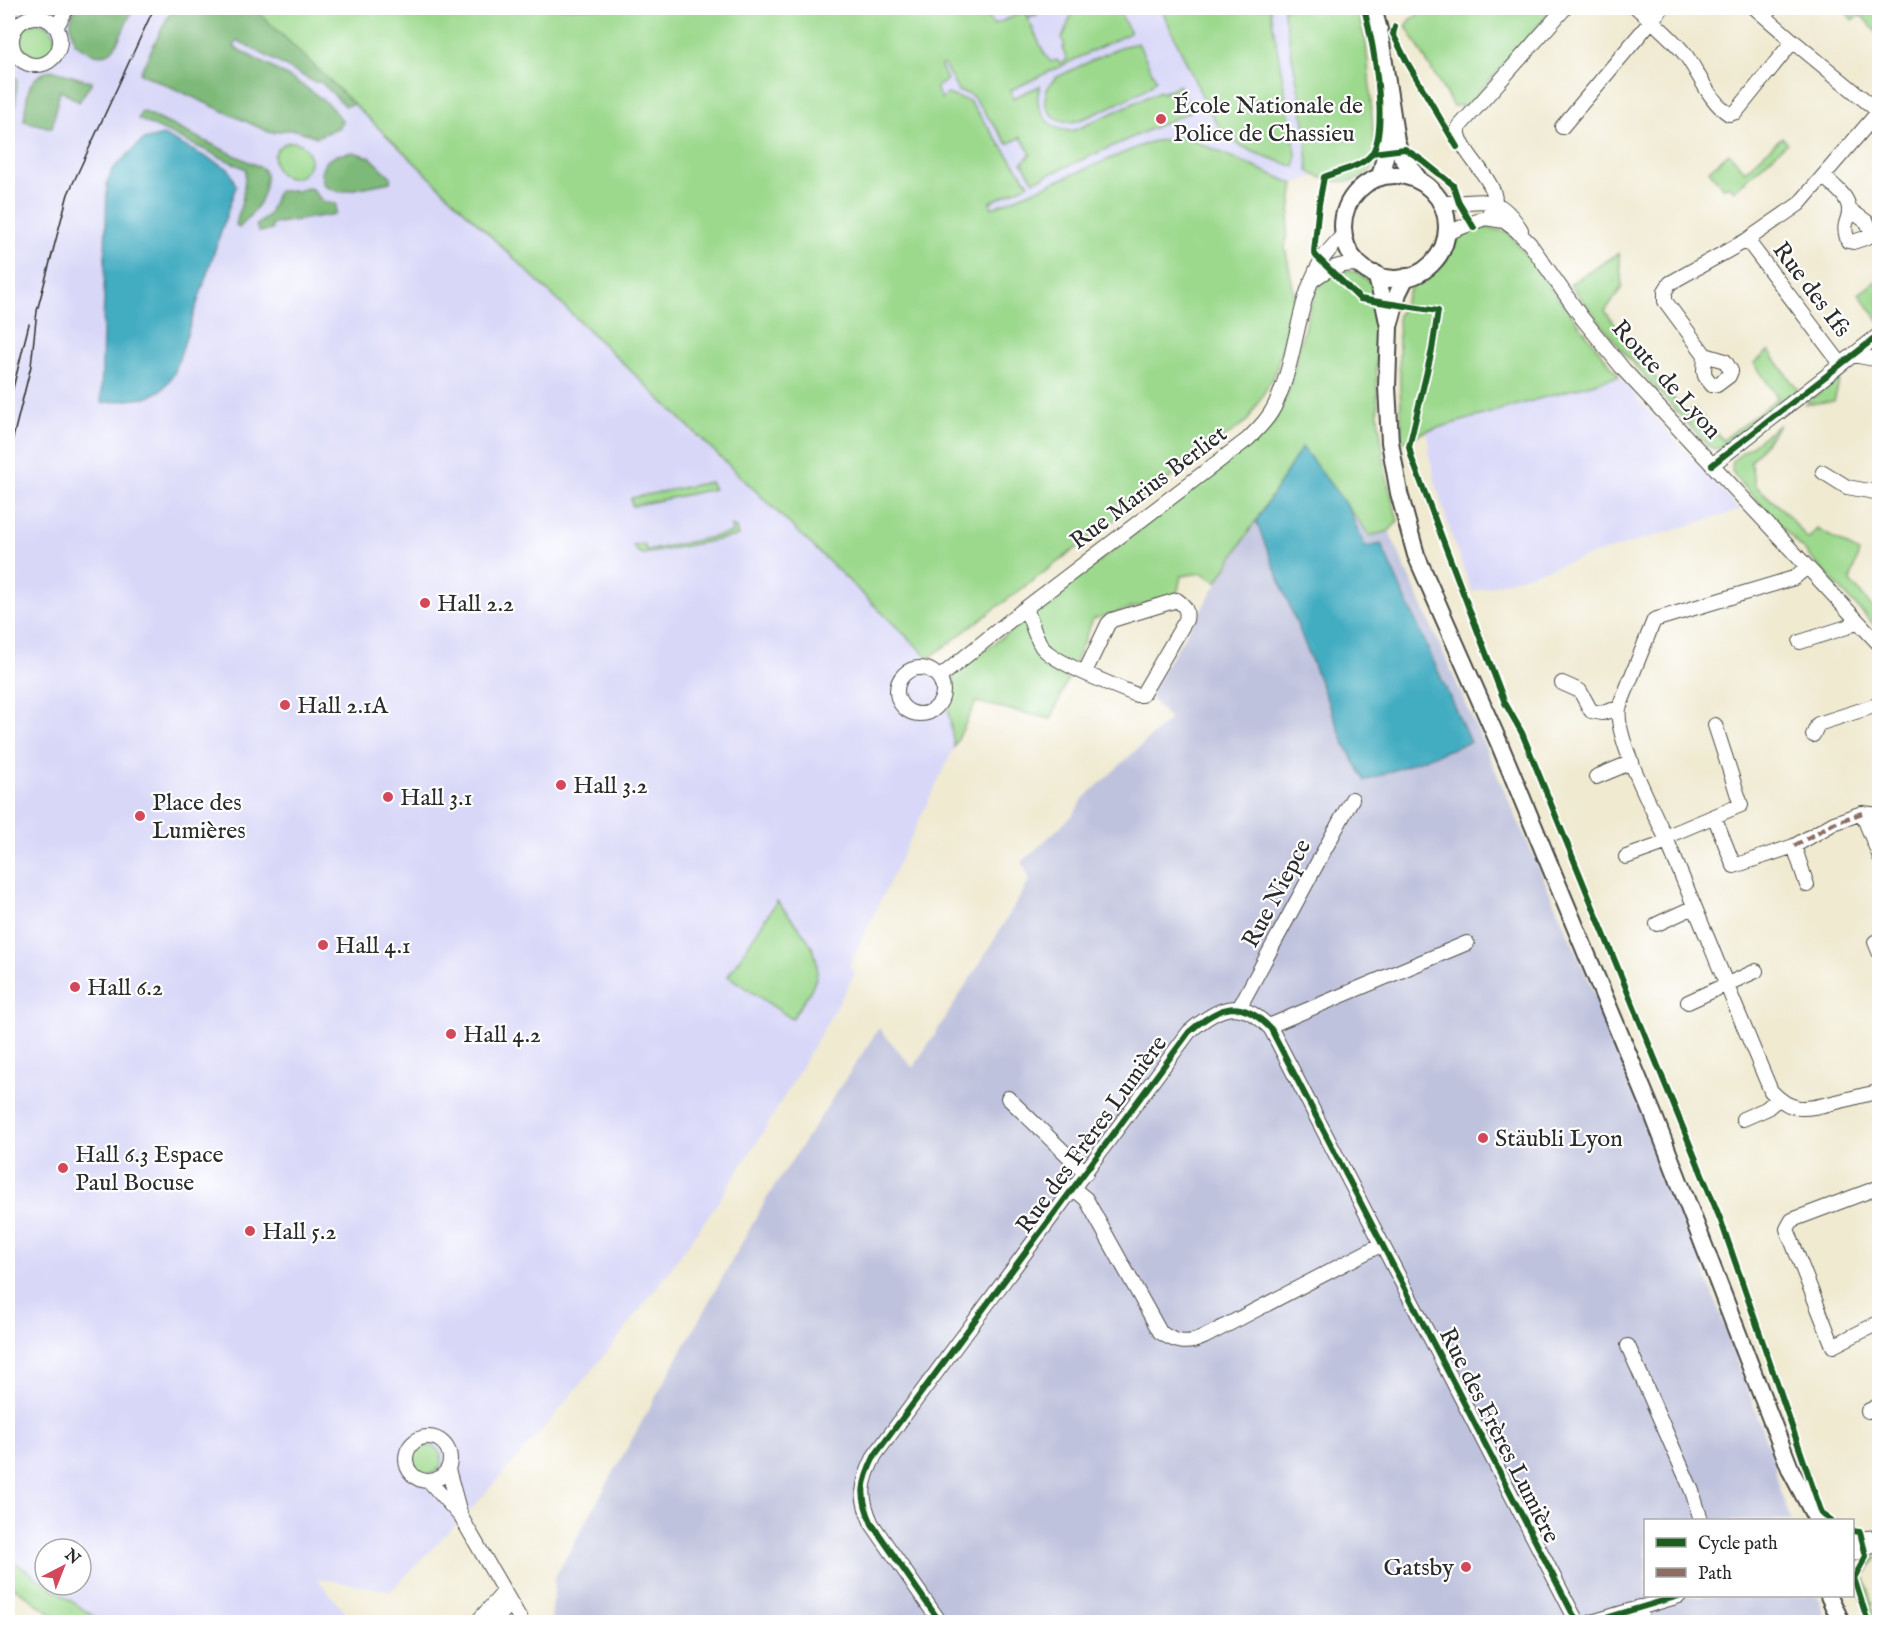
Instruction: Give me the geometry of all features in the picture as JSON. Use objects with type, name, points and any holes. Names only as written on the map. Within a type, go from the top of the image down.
[{"type":"main road","points":[[1373,8],[1381,39],[1398,146],[1402,156],[1421,181]]},
{"type":"main road","points":[[1380,177],[1385,158],[1388,94]]},
{"type":"main road","points":[[1408,176],[1421,181],[1433,190],[1446,217],[1447,233],[1443,248],[1434,262],[1421,272],[1406,277],[1391,278],[1376,274],[1360,264],[1353,256],[1344,234],[1345,212],[1350,201],[1368,182],[1380,177],[1408,176]]},
{"type":"main road","points":[[1376,274],[1389,327],[1390,441],[1399,493],[1416,555],[1498,743],[1653,1114],[1791,1472],[1815,1519]]},
{"type":"main road","points":[[1389,327],[1398,293],[1406,277]]},
{"type":"main road","points":[[1791,1472],[1802,1519]]},
{"type":"main road","points":[[1828,1597],[1841,1623]]},
{"type":"main road","points":[[1842,1597],[1848,1623]]},
{"type":"street","points":[[56,28],[67,8]]},
{"type":"street","points":[[1447,233],[1485,218],[1490,214],[1495,202],[1493,189],[1459,138],[1459,127],[1565,8]]},
{"type":"street","points":[[1637,8],[1686,55],[1711,95],[1729,114],[1736,112],[1793,41]]},
{"type":"street","points":[[1562,128],[1662,8]]},
{"type":"street","points":[[1705,355],[1665,301],[1665,291],[1670,283],[1747,240],[1799,204],[1879,111],[1755,8]]},
{"type":"street","points":[[44,12],[60,35],[60,44],[53,58],[47,63],[39,66],[25,63],[16,55],[12,35],[15,28],[26,19],[44,12]]},
{"type":"street","points":[[1475,201],[1482,196],[1485,189],[1484,176]]},
{"type":"street","points":[[1823,176],[1846,197],[1850,210]]},
{"type":"street","points":[[1441,203],[1495,202]]},
{"type":"street","name":"Route de Lyon","points":[[1495,202],[1509,212],[1582,318],[1624,370],[1880,645]]},
{"type":"street","name":"Route de Lyon","points":[[1485,218],[1504,221],[1528,242]]},
{"type":"street","name":"Rue Marius Berliet","points":[[940,677],[1026,608],[1248,439],[1265,422],[1276,405],[1285,381],[1312,280],[1321,261],[1344,234]]},
{"type":"street","name":"Rue des Ifs","points":[[1747,240],[1840,364]]},
{"type":"street","points":[[1312,280],[1339,265],[1360,264]]},
{"type":"street","points":[[1712,465],[1880,334]]},
{"type":"street","points":[[1853,355],[1880,360]]},
{"type":"street","points":[[1823,472],[1847,487],[1880,493]]},
{"type":"street","points":[[1807,567],[1794,578],[1654,620],[1617,718],[1632,762],[1771,1092],[1791,1107],[1807,1110],[1880,1093]]},
{"type":"street","points":[[1026,608],[1037,637],[1052,657],[1085,672],[1137,695],[1142,695],[1186,620],[1188,612],[1177,600],[1112,620],[1085,672]]},
{"type":"street","points":[[1800,642],[1847,627],[1856,620]]},
{"type":"street","points":[[1562,683],[1580,691],[1591,711],[1602,712],[1619,708]]},
{"type":"street","points":[[1813,735],[1818,724],[1880,704]]},
{"type":"street","points":[[1626,857],[1741,805],[1715,725]]},
{"type":"street","points":[[1596,777],[1632,762]]},
{"type":"street","name":"Rue Niepce","points":[[1239,1008],[1352,799]]},
{"type":"street","points":[[1714,816],[1734,866],[1794,846],[1834,823],[1862,813],[1880,815]]},
{"type":"street","points":[[1862,813],[1880,857]]},
{"type":"street","points":[[1794,846],[1807,885]]},
{"type":"street","points":[[1657,924],[1694,907]]},
{"type":"street","points":[[1880,940],[1875,942],[1880,954]]},
{"type":"street","points":[[1269,1026],[1467,943]]},
{"type":"street","points":[[1688,1002],[1756,971]]},
{"type":"street","name":"Rue des Frères Lumière","points":[[940,1623],[872,1524],[864,1507],[865,1475],[875,1455],[1189,1032],[1213,1015],[1226,1009],[1239,1008],[1248,1009],[1269,1026],[1577,1623]]},
{"type":"street","points":[[1008,1098],[1086,1173]]},
{"type":"street","points":[[1743,1119],[1766,1109],[1778,1099]]},
{"type":"street","points":[[1880,1189],[1877,1188],[1792,1220],[1787,1230],[1833,1346],[1880,1323]]},
{"type":"street","points":[[1074,1189],[1086,1199],[1160,1332],[1169,1338],[1186,1343],[1204,1337],[1383,1244]]},
{"type":"street","points":[[1628,1346],[1692,1491],[1700,1519]]},
{"type":"street","points":[[448,1469],[437,1480],[430,1482],[418,1479],[409,1470],[406,1458],[410,1447],[419,1439],[429,1437],[441,1442],[449,1452],[448,1469],[461,1517]]},
{"type":"street","points":[[430,1482],[461,1517],[522,1623]]},
{"type":"street","points":[[1854,1539],[1880,1537]]},
{"type":"street","points":[[1854,1553],[1880,1543]]},
{"type":"street","points":[[1592,1623],[1674,1597]]},
{"type":"street","points":[[477,1623],[508,1598]]},
{"type":"street","points":[[494,1623],[508,1598]]},
{"type":"street","points":[[1639,1607],[1643,1623]]},
{"type":"shaded area","points":[[8,8],[254,8],[976,702],[849,966],[855,974],[766,1128],[718,1202],[617,1340],[550,1421],[475,1505],[391,1591],[317,1578],[353,1622],[102,1622],[65,1597],[93,1597],[93,1537],[33,1537],[33,1576],[8,1558]]},
{"type":"shaded area","name":"École Nationale de Police de Chassieu","points":[[898,8],[1355,8],[1370,80],[1373,141],[1357,160],[1294,184],[1186,137],[1150,142],[992,208]]},
{"type":"shaded area","points":[[1619,376],[1647,410],[1740,510],[1472,592],[1453,541],[1436,484],[1427,431]]},
{"type":"shaded area","points":[[1302,447],[1370,536],[1389,531],[1604,1014],[1714,1297],[1774,1461],[1779,1488],[1791,1519],[1644,1519],[1644,1597],[1818,1597],[1827,1622],[551,1622],[555,1577],[767,1198],[879,1028],[913,1068],[1030,880],[1022,862],[1074,814],[1083,799],[1170,719],[1148,695]]},
{"type":"green space","points":[[77,8],[130,8],[131,13],[112,50],[98,55],[75,43],[71,20]]},
{"type":"green space","points":[[172,8],[254,8],[354,104],[345,106],[321,82],[314,82],[237,40],[234,47],[308,89],[333,110],[342,121],[340,127],[317,137],[295,130],[271,133],[140,73]]},
{"type":"green space","points":[[254,8],[916,8],[923,12],[925,17],[929,17],[951,8],[985,8],[993,25],[1033,8],[1034,10],[1026,14],[1028,17],[1036,13],[1037,15],[1028,19],[1045,55],[1051,62],[1057,60],[1061,63],[1067,59],[1062,48],[1065,46],[1062,39],[1074,8],[1118,8],[1130,33],[1011,90],[1013,98],[1040,86],[1038,103],[1044,117],[1056,127],[1073,131],[1160,91],[1162,93],[1179,85],[1192,111],[1034,181],[1022,163],[1031,154],[1021,137],[1008,144],[974,98],[958,91],[944,64],[941,66],[947,80],[936,88],[941,99],[947,94],[969,101],[1029,184],[990,202],[992,208],[1150,142],[1185,137],[1294,184],[1285,247],[1295,297],[1275,374],[1248,420],[929,658]]},
{"type":"green space","points":[[1161,8],[1270,8],[1296,154],[1295,167],[1239,145],[1220,128],[1209,111]]},
{"type":"green space","points":[[1283,8],[1357,8],[1366,44],[1377,161],[1364,176],[1355,180],[1336,181],[1316,176],[1308,171],[1302,109]]},
{"type":"green space","points":[[1429,8],[1554,8],[1467,106],[1453,106],[1406,26],[1411,19]]},
{"type":"green space","points":[[1842,8],[1879,8],[1879,31],[1877,33],[1861,15],[1852,20]]},
{"type":"green space","points":[[37,23],[50,28],[55,41],[50,54],[37,59],[24,54],[19,41],[24,28]]},
{"type":"green space","points":[[1138,43],[1156,80],[1150,86],[1086,118],[1070,122],[1053,116],[1046,104],[1045,96],[1055,78],[1120,47]]},
{"type":"green space","points":[[51,70],[92,82],[79,102],[60,90],[52,128],[24,121],[27,96],[32,83],[42,73]]},
{"type":"green space","points":[[8,73],[17,79],[13,129],[8,119]]},
{"type":"green space","points":[[142,111],[262,168],[266,174],[266,183],[262,197],[255,210],[239,228],[236,225],[243,197],[246,169],[138,119]]},
{"type":"green space","points":[[1782,137],[1787,143],[1734,191],[1728,185],[1723,188],[1709,170],[1729,153],[1745,171]]},
{"type":"green space","points":[[292,142],[304,148],[310,160],[304,172],[292,178],[280,172],[274,160],[280,148]]},
{"type":"green space","points":[[353,152],[370,157],[391,177],[390,182],[340,192],[324,186],[321,173],[325,162],[337,155]]},
{"type":"green space","points":[[312,189],[323,202],[336,204],[336,214],[272,224],[272,230],[259,232],[256,226],[269,214],[278,191],[297,191]]},
{"type":"green space","points":[[1483,227],[1508,232],[1619,376],[1427,431],[1402,442],[1398,316],[1412,285],[1441,266],[1459,237]]},
{"type":"green space","points":[[1619,253],[1622,287],[1605,311],[1651,372],[1686,413],[1694,408],[1723,440],[1778,398],[1754,363],[1769,351],[1798,390],[1726,446],[1716,449],[1708,446],[1625,354],[1570,284]]},
{"type":"green space","points":[[1342,269],[1359,273],[1372,284],[1378,301],[1375,328],[1378,415],[1386,475],[1398,521],[1389,531],[1370,536],[1302,447],[1217,582],[1202,573],[1181,576],[1177,595],[1093,619],[1051,719],[976,702],[954,747],[948,707],[954,675],[1272,426],[1287,395],[1309,310],[1318,288],[1329,275]]},
{"type":"green space","points":[[1879,279],[1879,321],[1859,294]]},
{"type":"green space","points":[[1841,375],[1834,401],[1806,404]]},
{"type":"green space","points":[[1780,424],[1750,462],[1756,486],[1784,511],[1808,539],[1817,529],[1859,552],[1850,581],[1879,615],[1879,630],[1732,471],[1732,461]]},
{"type":"green space","points":[[710,482],[714,489],[632,506],[631,498]]},
{"type":"green space","points":[[731,526],[736,528],[738,536],[644,554],[638,552],[633,546],[644,544],[647,551],[732,533]]},
{"type":"green space","points":[[777,901],[800,928],[817,960],[814,983],[792,1019],[728,976]]},
{"type":"green space","points":[[428,1446],[438,1450],[442,1460],[438,1470],[428,1474],[418,1470],[414,1460],[418,1450]]},
{"type":"green space","points":[[1879,1556],[1864,1576],[1877,1622],[1870,1622],[1856,1581],[1866,1562]]},
{"type":"green space","points":[[8,1558],[33,1575],[33,1597],[65,1597],[102,1622],[63,1622],[8,1583]]},
{"type":"water","points":[[163,135],[229,169],[236,186],[174,374],[162,390],[146,398],[101,403],[107,183],[112,170],[143,140]]},
{"type":"water","points":[[1302,447],[1348,507],[1365,547],[1381,544],[1470,742],[1365,781],[1345,745],[1256,521]]},
{"type":"tram line","points":[[8,458],[31,366],[37,311],[68,194],[154,8]]},
{"type":"tram line","points":[[8,408],[29,324]]},
{"type":"marked path","points":[[1794,846],[1834,823],[1862,813]]},
{"type":"cycle path","points":[[1364,8],[1378,84],[1379,127],[1376,144],[1370,156],[1360,164],[1324,177],[1314,252],[1360,299],[1438,311],[1432,350],[1409,447],[1412,459],[1505,703],[1522,733],[1721,1221],[1822,1514],[1830,1519]]},
{"type":"cycle path","points":[[1395,27],[1393,34],[1407,62],[1457,147]]},
{"type":"cycle path","points":[[1372,153],[1405,149],[1422,160],[1453,185],[1459,203],[1474,228]]},
{"type":"cycle path","points":[[1712,465],[1880,334]]},
{"type":"cycle path","points":[[940,1622],[872,1524],[865,1505],[863,1490],[870,1465],[875,1455],[1189,1032],[1211,1016],[1230,1008],[1250,1012],[1271,1029],[1577,1622]]},
{"type":"cycle path","points":[[1854,1531],[1860,1532],[1866,1556],[1854,1578]]},
{"type":"cycle path","points":[[1854,1578],[1868,1622]]},
{"type":"cycle path","points":[[1592,1622],[1676,1597]]},
{"type":"place","name":"École Nationale de Police de Chassieu","points":[[1161,119]]},
{"type":"place","name":"Hall 2.2","points":[[425,603]]},
{"type":"place","name":"Hall 2.1A","points":[[285,705]]},
{"type":"place","name":"Hall 3.2","points":[[561,785]]},
{"type":"place","name":"Hall 3.1","points":[[388,797]]},
{"type":"place","name":"Place des Lumières","points":[[140,816]]},
{"type":"place","name":"Hall 4.1","points":[[323,945]]},
{"type":"place","name":"Hall 6.2","points":[[75,987]]},
{"type":"place","name":"Hall 4.2","points":[[451,1034]]},
{"type":"place","name":"Stäubli Lyon","points":[[1483,1138]]},
{"type":"place","name":"Hall 6.3 Espace Paul Bocuse","points":[[63,1168]]},
{"type":"place","name":"Hall 5.2","points":[[250,1231]]},
{"type":"place","name":"Gatsby","points":[[1466,1567]]}]
